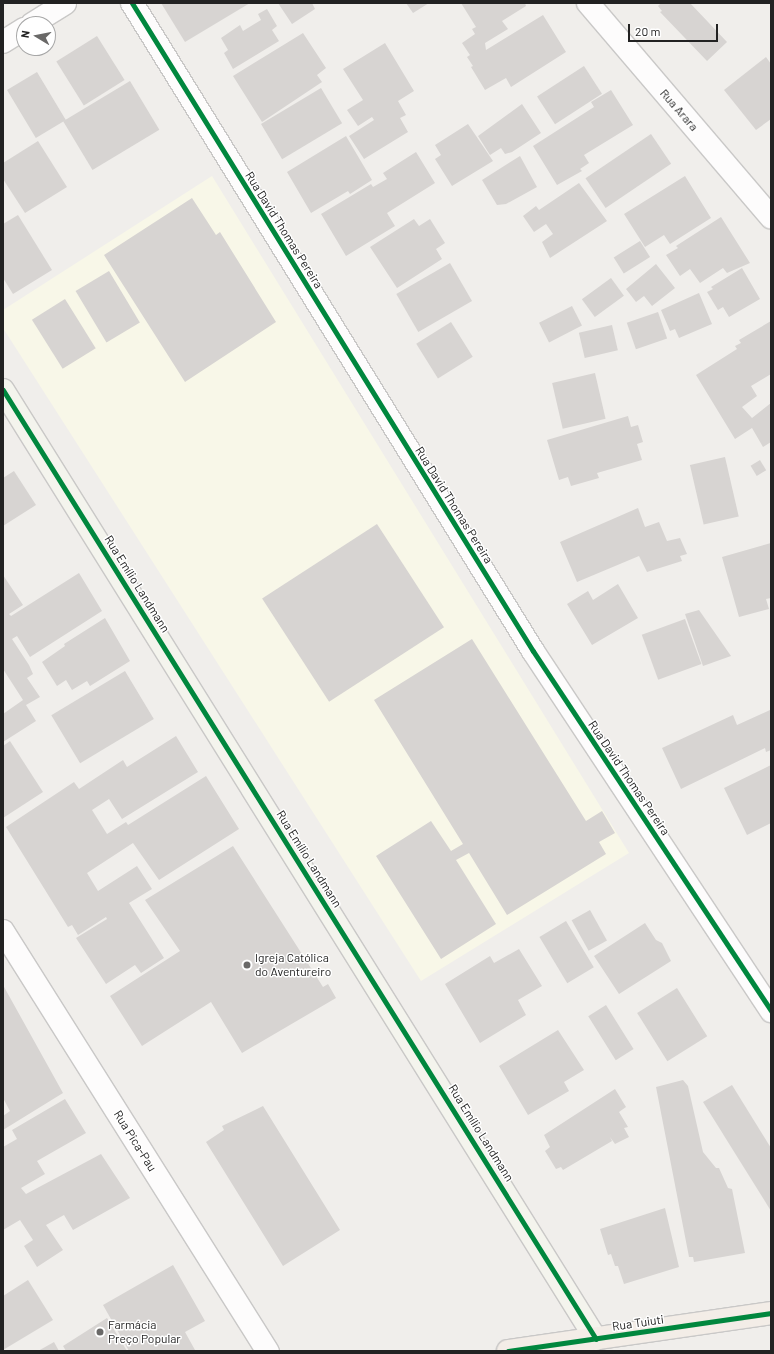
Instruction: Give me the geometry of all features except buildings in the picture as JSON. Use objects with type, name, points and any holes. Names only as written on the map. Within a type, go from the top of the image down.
[{"type":"main road","name":"Rua Tuiuti","points":[[508,1351],[771,1314]]},
{"type":"street","points":[[45,16],[65,3]]},
{"type":"street","name":"Rua David Thomas Pereira","points":[[132,3],[533,651],[771,1011]]},
{"type":"street","name":"Rua Arara","points":[[588,3],[771,217]]},
{"type":"street","points":[[3,42],[16,34]]},
{"type":"street","name":"Rua Emílio Landmann","points":[[3,390],[596,1339]]},
{"type":"street","name":"Rua Pica-Pau","points":[[3,931],[268,1351]]},
{"type":"shaded area","points":[[212,176],[629,853],[421,981],[3,328],[3,310]]},
{"type":"cycle path","points":[[132,3],[533,651],[771,1011]]},
{"type":"cycle path","points":[[3,390],[596,1339]]},
{"type":"cycle path","points":[[508,1351],[771,1313]]},
{"type":"place","name":"Igreja Católica do Aventureiro","points":[[247,965]]},
{"type":"place","name":"Farmácia Preço Popular","points":[[100,1332]]}]
